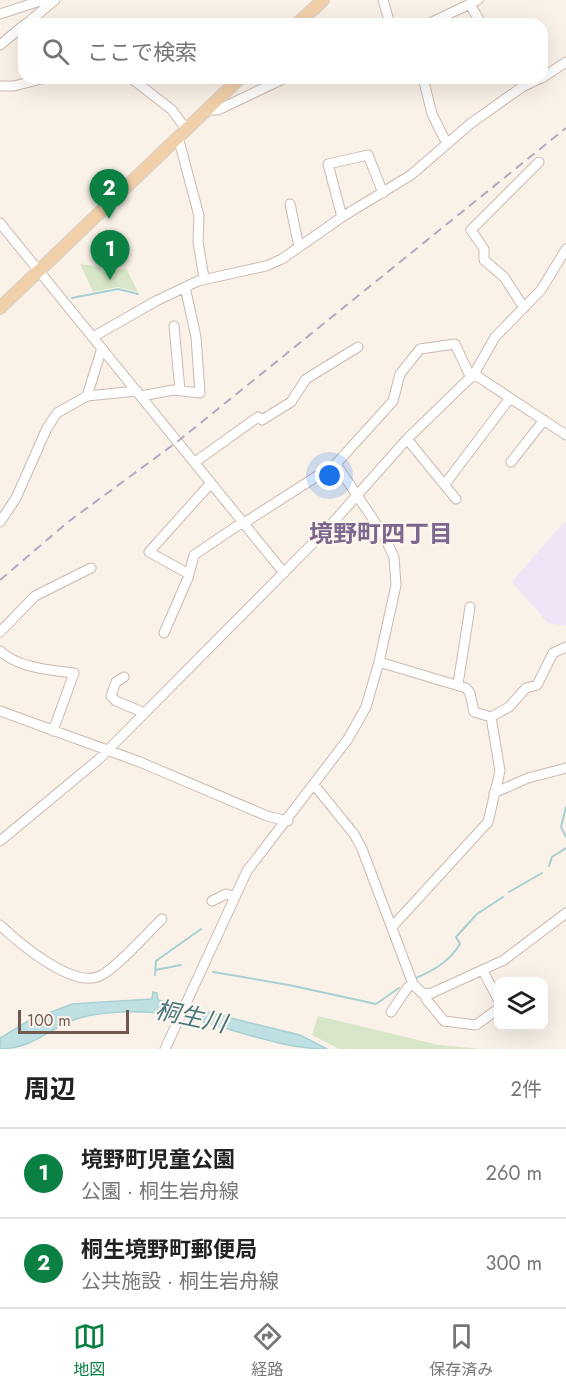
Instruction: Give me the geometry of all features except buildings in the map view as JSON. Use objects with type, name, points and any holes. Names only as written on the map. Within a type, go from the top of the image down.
[{"type":"main road","points":[[304,18],[323,0]]},
{"type":"main road","points":[[0,308],[5,299],[234,84]]},
{"type":"street","points":[[0,14],[43,0]]},
{"type":"street","points":[[33,18],[55,0]]},
{"type":"street","points":[[383,0],[388,18]]},
{"type":"street","points":[[441,18],[474,3],[480,18]]},
{"type":"street","points":[[0,45],[18,31]]},
{"type":"street","points":[[548,74],[566,62]]},
{"type":"street","points":[[0,86],[22,84]]},
{"type":"street","points":[[139,84],[172,110],[182,133],[199,216],[198,242],[204,278]]},
{"type":"street","points":[[206,110],[218,110],[272,84]]},
{"type":"street","points":[[424,84],[432,114],[447,144]]},
{"type":"street","points":[[93,337],[185,286],[204,278],[274,264],[411,175],[518,84]]},
{"type":"street","points":[[342,218],[328,164],[368,155],[383,192]]},
{"type":"street","points":[[524,308],[504,277],[484,260],[484,249],[471,230],[539,162]]},
{"type":"street","points":[[290,204],[298,247]]},
{"type":"street","points":[[0,223],[284,573]]},
{"type":"street","points":[[0,841],[107,751],[358,496],[407,440],[472,376],[495,337],[541,290],[566,249]]},
{"type":"street","points":[[0,522],[16,498],[51,422],[63,408],[87,396],[180,390],[200,393],[193,316],[185,286]]},
{"type":"street","points":[[174,326],[180,390]]},
{"type":"street","points":[[164,633],[189,574],[194,555],[336,464],[393,401],[400,374],[420,349],[455,344],[472,376],[566,435]]},
{"type":"street","points":[[195,462],[258,417],[262,420],[291,402],[306,379],[358,347]]},
{"type":"street","points":[[87,396],[102,348]]},
{"type":"street","points":[[446,484],[510,398]]},
{"type":"street","points":[[511,462],[544,420]]},
{"type":"street","points":[[407,440],[446,484],[456,499]]},
{"type":"street","points":[[165,1049],[235,897],[256,858],[315,786],[348,739],[366,707],[379,662],[396,585],[396,568],[390,546],[336,464]]},
{"type":"street","points":[[189,574],[149,552],[212,483]]},
{"type":"street","points":[[0,632],[35,596],[91,568]]},
{"type":"street","points":[[458,684],[470,607]]},
{"type":"street","points":[[379,662],[458,684],[470,691],[475,713],[492,717],[509,707],[526,688],[537,685],[554,653],[566,647]]},
{"type":"street","points":[[0,651],[8,658],[41,669],[74,674],[53,731]]},
{"type":"street","points":[[124,677],[116,682],[111,696],[116,701],[145,713]]},
{"type":"street","points":[[0,711],[107,751],[267,816],[288,821]]},
{"type":"street","points":[[392,927],[488,822],[500,771],[492,717]]},
{"type":"street","points":[[494,793],[528,778],[566,768]]},
{"type":"street","points":[[315,786],[359,844],[413,984],[426,994],[426,999],[444,1021],[476,1025],[494,1012]]},
{"type":"street","points":[[212,901],[222,894],[235,897]]},
{"type":"street","points":[[426,994],[504,960],[566,913]]},
{"type":"street","points":[[0,925],[38,957],[83,978],[99,976],[162,919]]},
{"type":"street","points":[[483,971],[494,992]]},
{"type":"street","points":[[391,1012],[408,987],[413,984]]},
{"type":"shaded area","points":[[564,522],[566,523],[566,626],[548,623],[512,582]]},
{"type":"green space","points":[[80,264],[108,268],[113,272],[126,268],[138,292],[118,287],[93,292]]},
{"type":"green space","points":[[318,1016],[439,1045],[482,1049],[339,1049],[312,1035]]},
{"type":"water","name":"桐生川","points":[[153,992],[157,993],[158,1000],[300,1035],[327,1049],[281,1044],[167,1014],[136,1012],[107,1013],[79,1018],[29,1043],[0,1049],[0,1038],[30,1020],[72,1004],[152,999]]},
{"type":"waterway","points":[[72,298],[118,289],[138,294]]},
{"type":"waterway","points":[[566,807],[561,827],[566,837]]},
{"type":"waterway","points":[[549,866],[552,857],[566,848]]},
{"type":"waterway","points":[[509,892],[542,873]]},
{"type":"waterway","points":[[416,978],[446,961],[460,944],[456,937],[477,914],[503,897]]},
{"type":"waterway","points":[[155,975],[156,961],[201,929]]},
{"type":"waterway","points":[[155,970],[181,965]]},
{"type":"waterway","points":[[213,972],[289,985],[376,1004],[399,988]]},
{"type":"railway","points":[[0,580],[68,522],[177,442],[566,128]]},
{"type":"place","name":"桐生境野町郵便局","points":[[109,219]]},
{"type":"place","name":"境野町児童公園","points":[[110,280]]},
{"type":"district","name":"境野町四丁目","points":[[381,534]]}]
